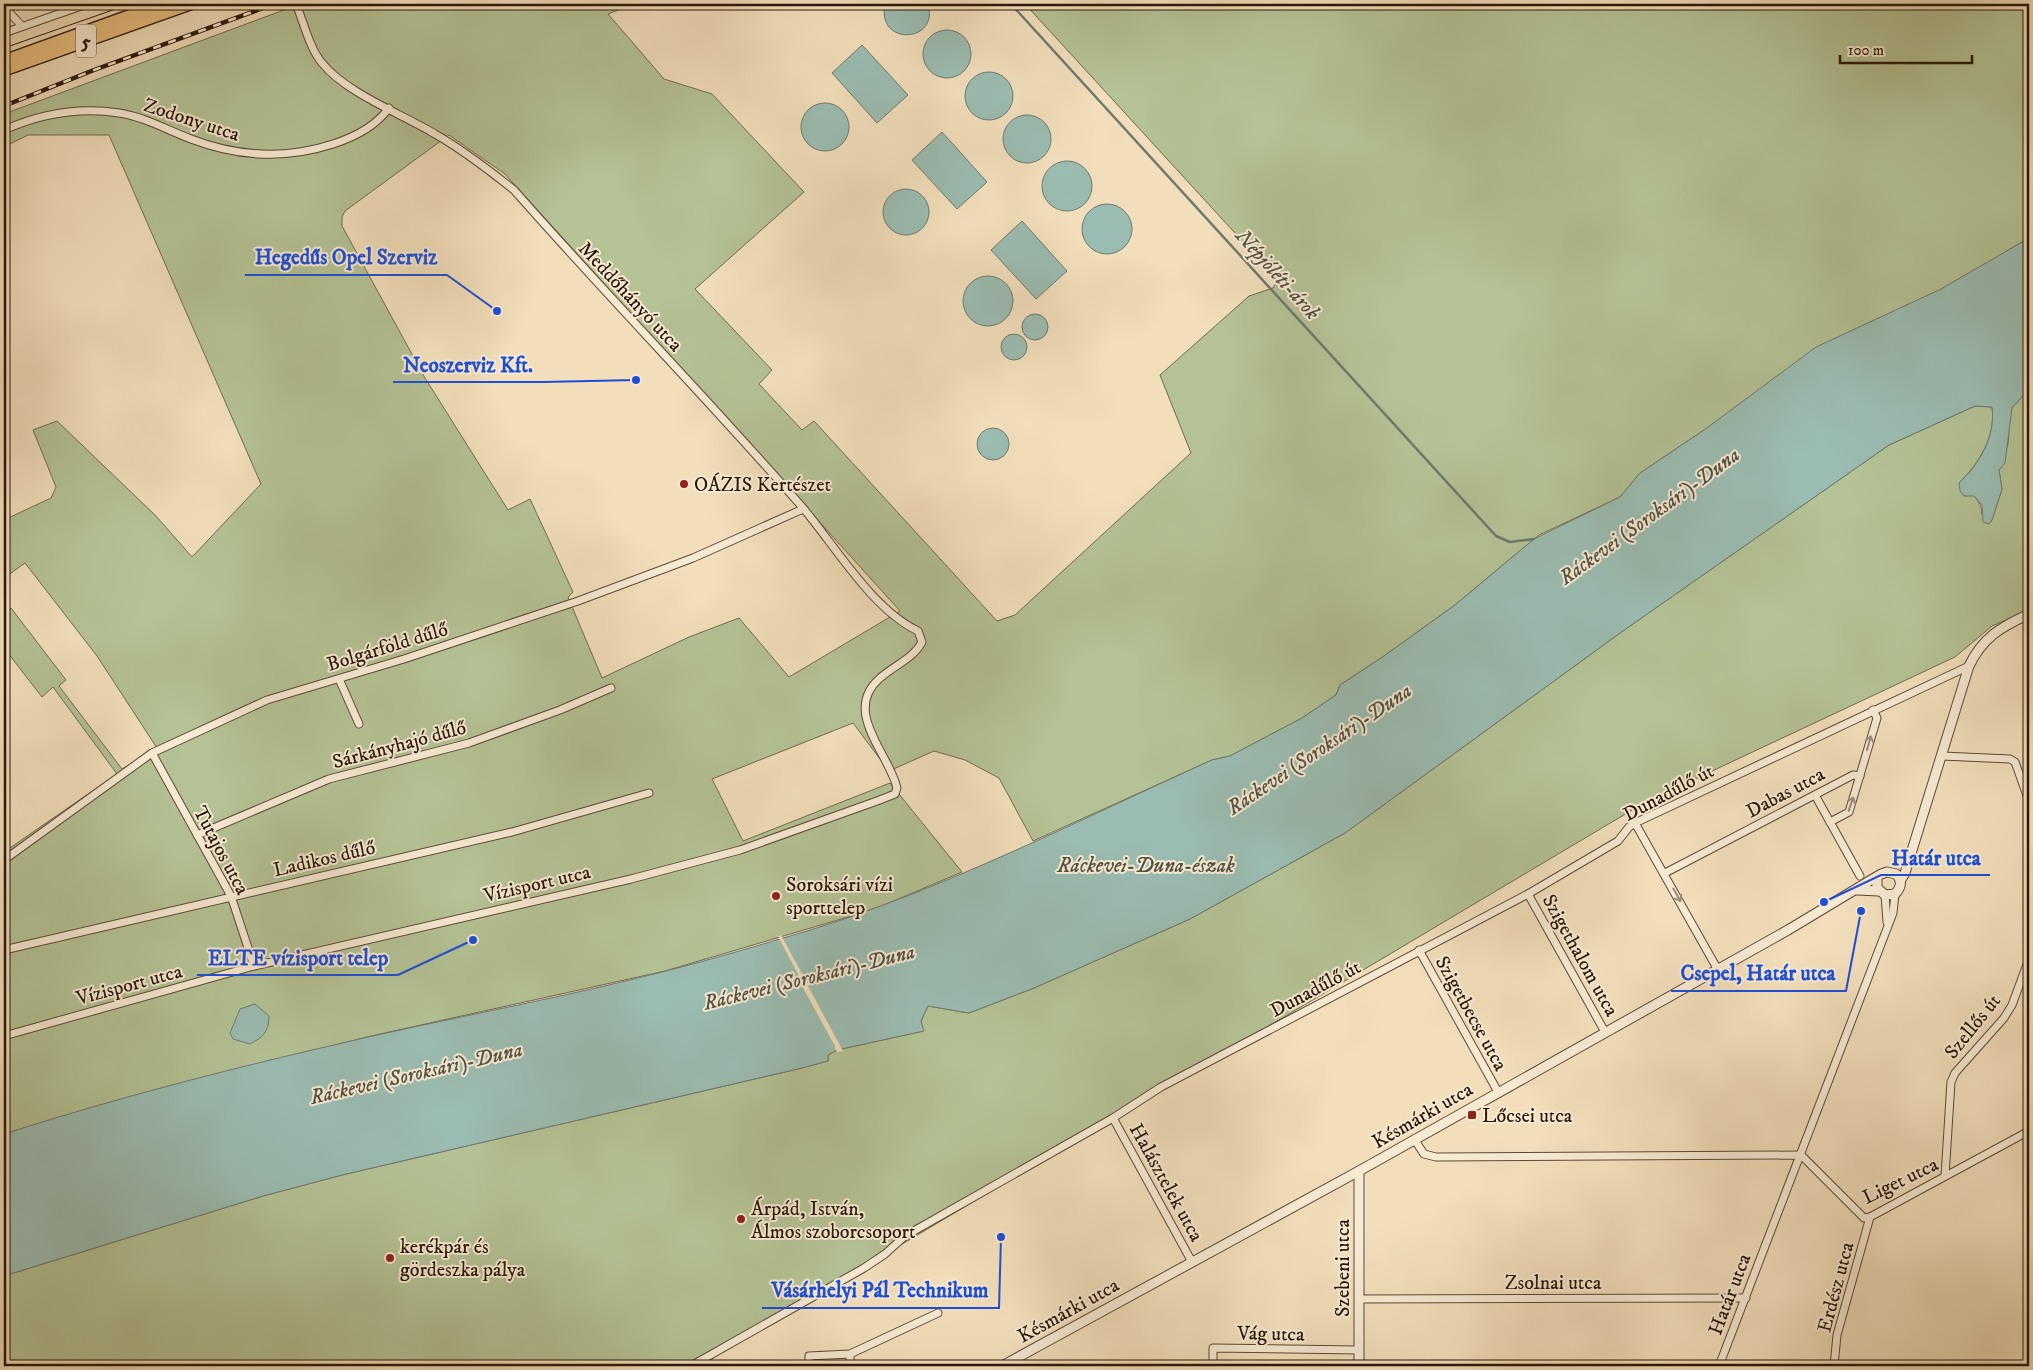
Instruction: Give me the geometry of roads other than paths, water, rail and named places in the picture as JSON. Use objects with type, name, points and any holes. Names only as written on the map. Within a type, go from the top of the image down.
[{"type":"main road","name":"5","points":[[4,61],[162,4]]},
{"type":"main road","name":"5","points":[[4,70],[190,4]]},
{"type":"street","points":[[4,33],[87,4]]},
{"type":"street","name":"Meddőhányó utca","points":[[296,4],[316,54],[328,70],[352,88],[437,135],[489,170],[514,190],[803,509],[863,583],[904,624],[918,631],[922,642]]},
{"type":"street","points":[[4,7],[22,26]]},
{"type":"street","name":"Zodony utca","points":[[4,130],[44,116],[102,111],[139,118],[192,139],[227,150],[271,156],[307,151],[349,138],[373,125],[389,108]]},
{"type":"street","name":"Bolgárföld dűlő","points":[[4,860],[152,753],[267,700],[339,679],[578,601],[693,558],[803,509]]},
{"type":"street","points":[[1857,890],[1886,894],[1900,886],[1969,666],[1984,641],[1998,630],[2029,614]]},
{"type":"street","name":"Vízisport utca","points":[[4,1036],[254,966],[658,872],[740,850],[895,794],[896,782],[867,725],[866,705],[872,685],[918,651],[922,642]]},
{"type":"street","name":"Dunadűlő út","points":[[691,1366],[864,1268],[885,1254],[905,1236],[1113,1118],[1161,1087],[1418,950],[1528,894],[1618,841],[1629,827],[1636,823],[1969,666]]},
{"type":"street","points":[[339,679],[359,724]]},
{"type":"street","name":"Sárkányhajó dűlő","points":[[197,835],[329,779],[469,743],[560,710],[611,688]]},
{"type":"street","points":[[1830,822],[1849,812],[1877,718],[1873,710]]},
{"type":"street","name":"Tutajos utca","points":[[152,753],[231,896],[254,966]]},
{"type":"street","points":[[1942,756],[2010,759],[2015,762],[2026,783],[2029,802]]},
{"type":"street","name":"Dabas utca","points":[[1665,873],[1853,775],[1860,776]]},
{"type":"street","name":"Ladikos dűlő","points":[[4,950],[512,832],[649,793]]},
{"type":"street","points":[[1815,795],[1860,876]]},
{"type":"street","points":[[1636,823],[1718,970]]},
{"type":"street","points":[[1886,894],[1876,883],[1878,878],[1881,874],[1891,872],[1905,861],[1911,851]]},
{"type":"street","points":[[1891,872],[1900,881]]},
{"type":"street","name":"Késmárki utca","points":[[1002,1366],[1359,1171],[1718,970],[1857,890],[1865,883],[1878,878]]},
{"type":"street","name":"Szigethalom utca","points":[[1528,894],[1605,1032]]},
{"type":"street","name":"Határ utca","points":[[1719,1366],[1893,913],[1886,894]]},
{"type":"street","name":"Szigetbecse utca","points":[[1418,950],[1498,1092]]},
{"type":"street","name":"Szellős út","points":[[1945,1176],[1951,1082],[1955,1073],[2004,1018],[2012,1005],[2029,959]]},
{"type":"street","name":"Halásztelek utca","points":[[1113,1118],[1192,1262]]},
{"type":"street","name":"Liget utca","points":[[1801,1155],[1857,1214],[1864,1218],[1870,1217],[2029,1132]]},
{"type":"street","points":[[1414,1139],[1424,1154],[1436,1157],[1801,1155]]},
{"type":"street","name":"Szebeni utca","points":[[1359,1171],[1360,1366]]},
{"type":"street","name":"Erdész utca","points":[[1834,1366],[1837,1335],[1870,1217]]},
{"type":"street","name":"Zsolnai utca","points":[[1359,1299],[1746,1298]]},
{"type":"street","points":[[809,1366],[809,1356],[850,1354],[938,1313]]},
{"type":"street","name":"Vág utca","points":[[1213,1366],[1213,1348],[1359,1350]]},
{"type":"street","points":[[850,1354],[850,1366]]},
{"type":"water","points":[[885,4],[928,4],[929,17],[925,26],[917,32],[908,35],[898,33],[890,28],[885,18]]},
{"type":"water","points":[[947,30],[956,32],[964,37],[969,45],[971,54],[969,63],[964,71],[956,76],[947,78],[938,76],[930,71],[925,63],[923,54],[925,45],[930,37],[938,32]]},
{"type":"water","points":[[862,45],[908,95],[877,123],[832,73]]},
{"type":"water","points":[[989,72],[998,74],[1006,79],[1011,87],[1013,96],[1011,105],[1006,113],[998,118],[989,120],[980,118],[972,113],[967,105],[965,96],[967,87],[972,79],[980,74]]},
{"type":"water","points":[[820,103],[830,103],[839,107],[845,113],[849,127],[845,141],[839,147],[830,151],[820,151],[811,147],[805,141],[801,132],[801,122],[805,113],[811,107]]},
{"type":"water","points":[[1027,115],[1036,117],[1044,122],[1049,130],[1051,139],[1049,148],[1044,156],[1036,161],[1027,163],[1018,161],[1010,156],[1005,148],[1003,139],[1005,130],[1010,122],[1018,117]]},
{"type":"water","points":[[942,132],[987,182],[957,209],[912,160]]},
{"type":"water","points":[[1062,161],[1072,161],[1085,168],[1092,181],[1092,191],[1085,204],[1072,211],[1062,211],[1053,207],[1046,200],[1042,191],[1042,181],[1046,172],[1053,165]]},
{"type":"water","points":[[911,189],[923,195],[928,203],[928,221],[923,229],[915,234],[901,235],[889,229],[884,221],[883,207],[889,195],[897,190]]},
{"type":"water","points":[[1107,204],[1116,206],[1127,215],[1132,229],[1130,238],[1121,249],[1107,254],[1098,252],[1087,243],[1082,229],[1084,220],[1093,209]]},
{"type":"water","points":[[1022,221],[1067,271],[1036,299],[991,250]]},
{"type":"water","name":"Ráckevei-Duna-észak","points":[[2029,238],[2029,389],[2012,408],[2005,463],[1999,470],[2002,489],[1989,524],[1983,522],[1982,505],[1974,496],[1964,496],[1960,491],[1959,483],[1979,459],[1989,439],[1993,418],[1992,407],[1975,406],[1889,445],[1620,633],[1345,833],[1190,919],[1034,988],[969,1013],[928,1006],[921,1021],[924,1031],[837,1050],[828,1055],[828,1061],[342,1175],[263,1196],[4,1276],[4,1134],[141,1093],[234,1069],[373,1036],[630,980],[701,962],[807,931],[911,895],[962,874],[1212,760],[1230,756],[1302,718],[1336,695],[1340,685],[1455,605],[1534,539],[1620,497],[1640,473],[1704,430],[1816,347],[1941,289]]},
{"type":"water","points":[[993,276],[1006,283],[1012,291],[1012,311],[1006,319],[998,325],[983,326],[970,319],[964,311],[963,296],[970,283],[978,277]]},
{"type":"water","points":[[1035,314],[1044,318],[1048,327],[1044,336],[1035,340],[1026,336],[1022,327],[1026,318]]},
{"type":"water","points":[[1014,334],[1023,338],[1027,347],[1023,356],[1014,360],[1005,356],[1001,347],[1005,338]]},
{"type":"water","points":[[993,428],[1004,433],[1009,444],[1004,455],[993,460],[982,455],[977,444],[982,433]]},
{"type":"water","points":[[255,1004],[269,1016],[266,1030],[258,1039],[250,1044],[233,1039],[230,1033],[240,1009]]},
{"type":"waterway","name":"Népjóléti-árok","points":[[1011,4],[1496,536],[1510,542],[1534,539]]},
{"type":"tram line","points":[[4,48],[130,4]]},
{"type":"railway","points":[[4,106],[94,70],[274,4]]},
{"type":"place","name":"Hegedűs Opel Szerviz","points":[[497,311]]},
{"type":"place","name":"Neoszerviz Kft.","points":[[636,380]]},
{"type":"place","name":"OÁZIS Kertészet","points":[[684,484]]},
{"type":"place","name":"Soroksári vízi sporttelep","points":[[776,896]]},
{"type":"place","name":"Határ utca","points":[[1824,902]]},
{"type":"place","name":"Csepel, Határ utca","points":[[1861,911]]},
{"type":"place","name":"ELTE vízisport telep","points":[[473,940]]},
{"type":"place","name":"Lőcsei utca","points":[[1472,1115]]},
{"type":"place","name":"Árpád, István, Álmos szoborcsoport","points":[[741,1219]]},
{"type":"place","name":"Vásárhelyi Pál Technikum","points":[[1001,1237]]},
{"type":"place","name":"kerékpár és gördeszka pálya","points":[[390,1258]]},
{"type":"water label","name":"Ráckevei (Soroksári)-Duna","points":[[1649,516]]},
{"type":"water label","name":"Ráckevei (Soroksári)-Duna","points":[[1319,749]]},
{"type":"water label","name":"Ráckevei (Soroksári)-Duna","points":[[809,977]]},
{"type":"water label","name":"Ráckevei (Soroksári)-Duna","points":[[416,1073]]}]
